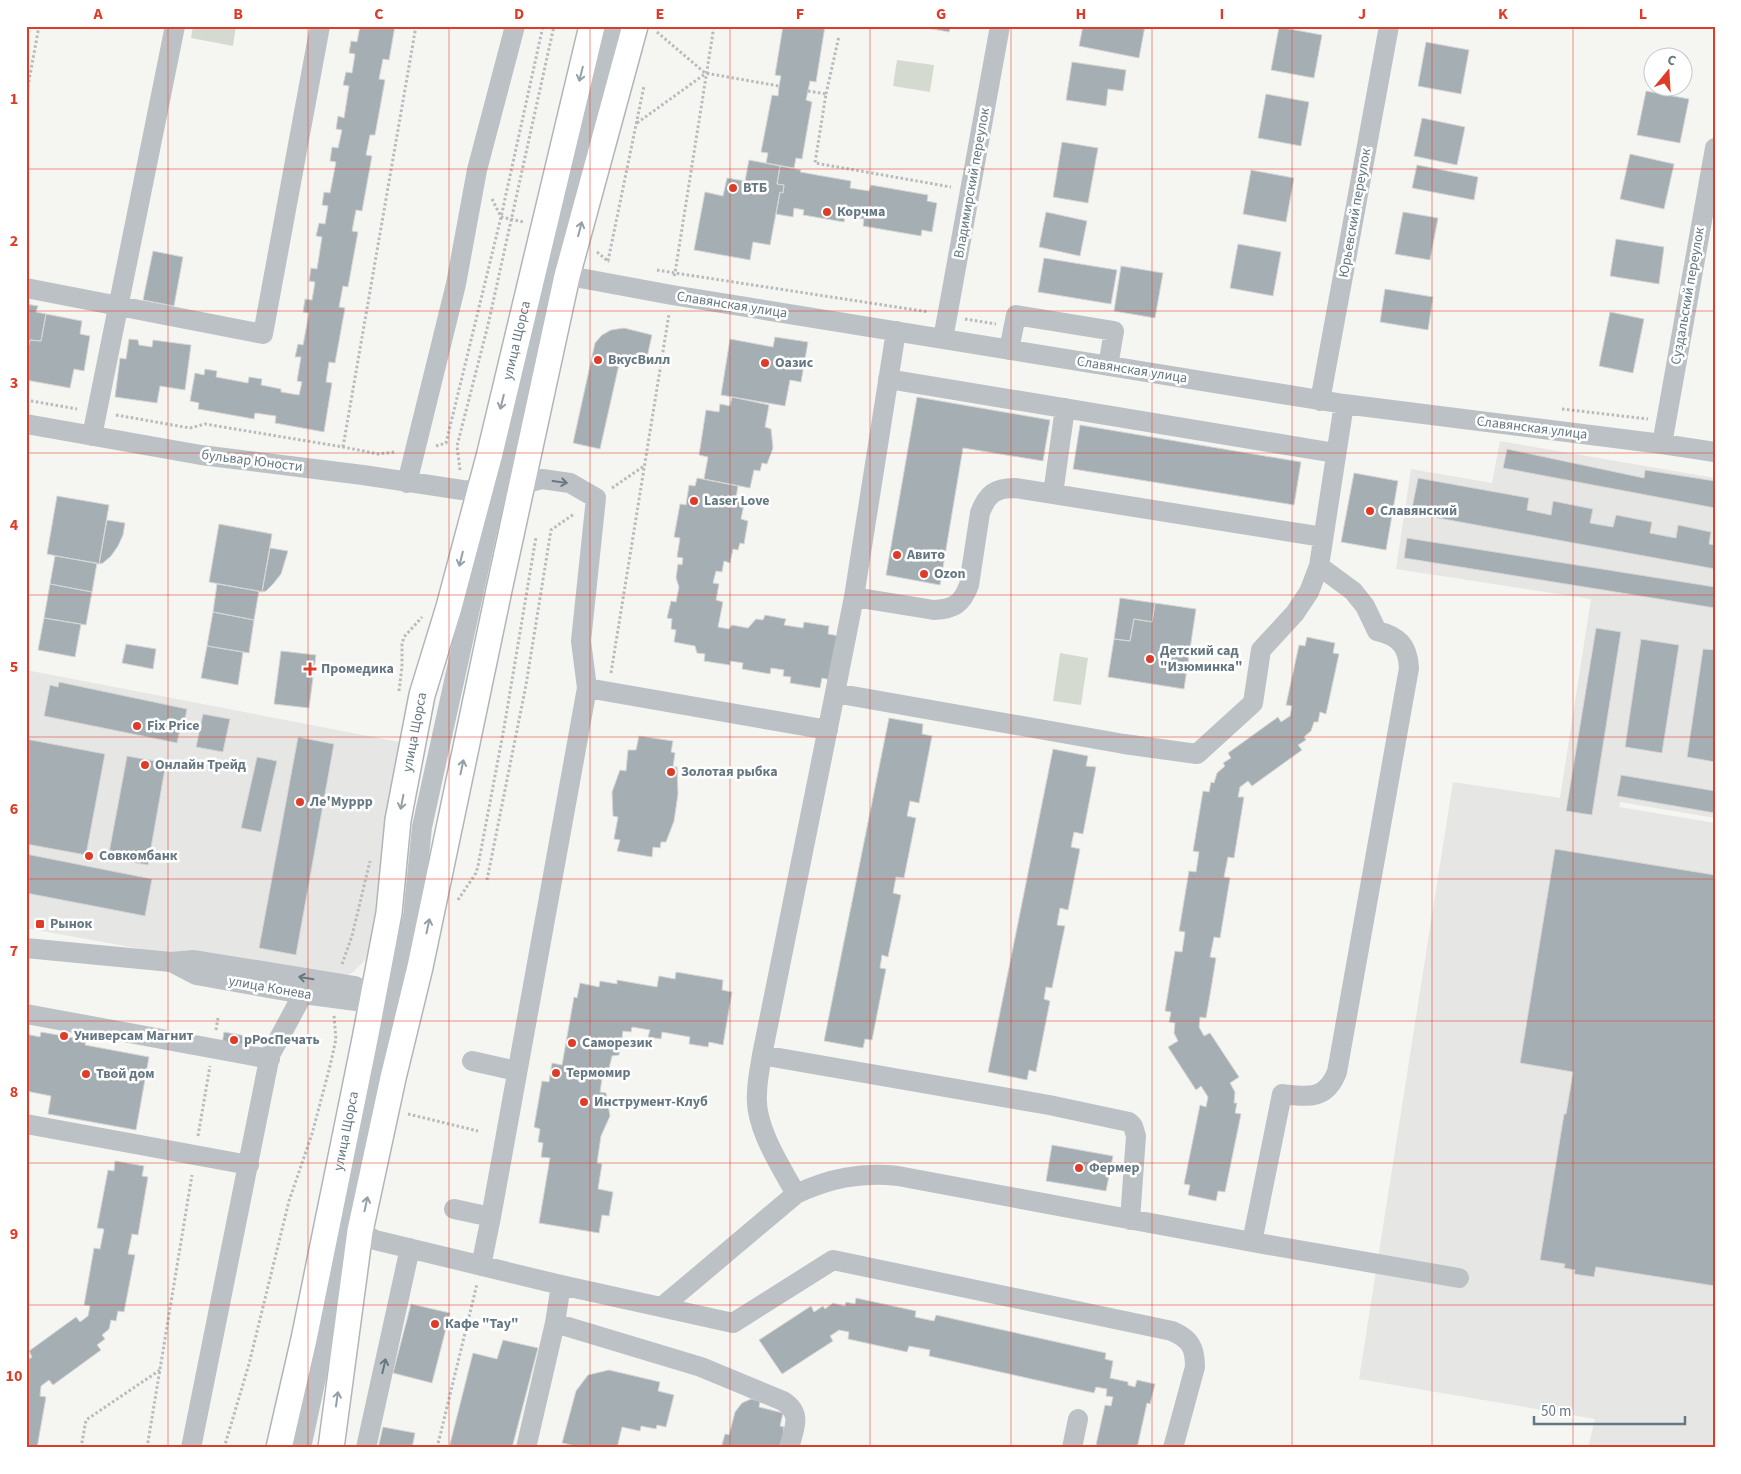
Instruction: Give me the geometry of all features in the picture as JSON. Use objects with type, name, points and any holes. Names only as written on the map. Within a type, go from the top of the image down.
[{"type":"main road","name":"улица Щорса","points":[[279,1448],[304,1339],[366,1039],[377,996],[379,965],[389,913],[398,820],[422,695],[449,607],[490,496],[490,453],[592,26]]},
{"type":"main road","name":"улица Щорса","points":[[331,1448],[360,1231],[393,1078],[420,967],[522,485],[559,275],[578,235],[649,31]]},
{"type":"street","points":[[92,436],[175,26]]},
{"type":"street","points":[[26,288],[263,334],[320,26]]},
{"type":"street","points":[[407,483],[456,284],[477,170],[515,26]]},
{"type":"street","name":"улица Щорса","points":[[301,1448],[324,1341],[344,1214],[377,1073],[377,996],[413,916],[422,827],[490,496],[559,275],[612,26]]},
{"type":"street","name":"Владимирский переулок","points":[[943,339],[1000,26]]},
{"type":"street","name":"Юрьевский переулок","points":[[1320,401],[1389,26]]},
{"type":"street","name":"Суздальский переулок","points":[[1662,444],[1715,148]]},
{"type":"street","points":[[524,309],[559,275],[542,236]]},
{"type":"street","name":"Славянская улица","points":[[559,275],[672,296],[1320,401],[1715,452]]},
{"type":"street","points":[[1009,350],[1016,315],[1114,331],[1108,366]]},
{"type":"street","points":[[796,1194],[770,1146],[761,1122],[756,1095],[762,1055],[854,597],[896,331]]},
{"type":"street","points":[[888,379],[1335,452]]},
{"type":"street","points":[[835,693],[1124,744],[1197,754],[1253,703],[1261,650],[1295,613],[1309,592],[1318,566],[1344,404]]},
{"type":"street","points":[[1054,494],[1065,408]]},
{"type":"street","name":"бульвар Юности","points":[[26,424],[201,455],[363,475],[490,496],[542,479],[570,483],[596,498]]},
{"type":"street","points":[[854,597],[934,610],[946,609],[957,604],[965,596],[969,585],[980,513],[984,502],[992,493],[1003,488],[1015,488],[1323,537]]},
{"type":"street","points":[[490,496],[510,538]]},
{"type":"street","points":[[481,1266],[587,688],[581,641],[596,498]]},
{"type":"street","points":[[1252,1242],[1282,1094],[1304,1097],[1315,1096],[1333,1082],[1337,1072],[1408,668],[1408,657],[1404,646],[1397,638],[1377,631],[1365,606],[1353,591],[1318,566]]},
{"type":"street","points":[[587,688],[828,730]]},
{"type":"street","name":"улица Конева","points":[[26,948],[171,962],[194,960],[377,996]]},
{"type":"street","name":"улица Конева","points":[[171,962],[196,975],[337,1000],[356,1001],[377,996]]},
{"type":"street","points":[[403,1041],[377,996],[420,967]]},
{"type":"street","points":[[191,1448],[270,1055],[303,994]]},
{"type":"street","points":[[337,1000],[357,1017],[366,1039]]},
{"type":"street","points":[[26,1014],[270,1059]]},
{"type":"street","points":[[762,1055],[1049,1105],[1129,1122],[1133,1126],[1136,1136],[1130,1220]]},
{"type":"street","points":[[472,1061],[517,1071]]},
{"type":"street","points":[[26,1124],[248,1165]]},
{"type":"street","points":[[663,1306],[796,1194],[832,1179],[852,1175],[882,1174],[1459,1278]]},
{"type":"street","points":[[454,1209],[491,1217]]},
{"type":"street","points":[[360,1231],[375,1240],[561,1285],[733,1323],[833,1260],[1172,1331],[1182,1336],[1191,1344],[1195,1355],[1195,1367],[1173,1448]]},
{"type":"street","points":[[366,1448],[410,1248]]},
{"type":"street","points":[[526,1448],[555,1323],[561,1285]]},
{"type":"street","points":[[555,1323],[701,1367],[783,1400],[796,1414],[789,1448]]},
{"type":"street","points":[[1072,1448],[1078,1419]]},
{"type":"path","points":[[26,97],[38,26]]},
{"type":"path","points":[[343,446],[416,26]]},
{"type":"path","points":[[26,400],[190,428],[205,424],[343,446],[378,454],[416,450],[446,444],[501,217],[543,26]]},
{"type":"path","points":[[674,273],[714,26]]},
{"type":"path","points":[[649,31],[705,73],[779,86]]},
{"type":"path","points":[[839,36],[826,94],[815,163],[970,190]]},
{"type":"path","points":[[637,123],[705,73]]},
{"type":"path","points":[[608,262],[646,77]]},
{"type":"path","points":[[808,91],[826,94]]},
{"type":"path","points":[[477,170],[501,217],[542,236]]},
{"type":"path","points":[[578,235],[608,262],[616,263]]},
{"type":"path","points":[[651,269],[948,315],[1014,328]]},
{"type":"path","points":[[487,880],[526,685],[551,530],[644,466]]},
{"type":"path","points":[[147,1448],[218,1018]]},
{"type":"path","points":[[402,1113],[478,1131]]},
{"type":"path","points":[[437,1448],[477,1284],[496,1289],[501,1271]]},
{"type":"path","points":[[81,1448],[86,1420],[160,1370]]},
{"type":"shaded area","points":[[193,26],[236,26],[233,46],[191,38]]},
{"type":"shaded area","points":[[897,60],[934,65],[930,92],[893,86]]},
{"type":"shaded area","points":[[1500,441],[1715,478],[1715,818],[1620,802],[1619,807],[1715,823],[1715,1448],[1588,1448],[1595,1419],[1359,1379],[1453,782],[1560,798],[1591,599],[1396,569],[1411,469],[1492,483]]},
{"type":"shaded area","points":[[1060,653],[1088,658],[1081,705],[1053,701]]},
{"type":"shaded area","points":[[26,670],[415,745],[374,938],[365,960],[352,973],[334,980],[255,970],[26,928]]},
{"type":"building","points":[[360,26],[395,26],[389,60],[383,59],[379,79],[385,80],[375,135],[370,135],[366,155],[372,156],[362,211],[356,210],[352,231],[358,232],[348,287],[343,286],[339,307],[345,308],[335,363],[329,362],[326,382],[332,383],[324,432],[275,423],[276,416],[255,413],[254,419],[198,409],[199,403],[190,401],[195,373],[204,375],[205,369],[217,371],[216,377],[248,383],[249,377],[262,379],[261,385],[281,389],[281,392],[299,395],[302,382],[297,381],[301,357],[295,357],[298,344],[303,345],[309,313],[303,312],[305,299],[312,300],[315,282],[309,281],[311,268],[317,269],[322,237],[316,236],[319,223],[325,224],[328,206],[322,205],[324,192],[330,193],[336,162],[330,161],[332,147],[338,148],[342,130],[336,129],[338,116],[344,118],[349,86],[343,85],[346,72],[352,73],[355,54],[349,53],[351,41],[357,42]]},
{"type":"building","points":[[783,26],[825,26],[816,82],[810,81],[806,100],[812,102],[802,159],[796,158],[794,168],[766,163],[768,153],[761,152],[772,95],[778,96],[781,76],[775,75]]},
{"type":"building","points":[[916,26],[951,26],[949,32]]},
{"type":"building","points":[[1083,26],[1145,26],[1139,58],[1079,46]]},
{"type":"building","points":[[1279,27],[1322,35],[1314,78],[1271,70]]},
{"type":"building","points":[[1426,42],[1469,50],[1461,94],[1418,86]]},
{"type":"building","points":[[1072,62],[1126,70],[1123,91],[1108,89],[1106,106],[1066,100]]},
{"type":"building","points":[[1266,94],[1309,102],[1301,146],[1258,138]]},
{"type":"building","points":[[1645,98],[1689,99],[1680,143],[1637,135]]},
{"type":"building","points":[[1422,118],[1465,127],[1457,165],[1414,156]]},
{"type":"building","points":[[1062,142],[1098,148],[1088,203],[1053,197]]},
{"type":"building","points":[[1630,154],[1674,164],[1664,209],[1620,199]]},
{"type":"building","points":[[749,160],[780,166],[777,184],[784,185],[783,193],[780,192],[770,245],[753,242],[750,260],[694,250],[705,192],[723,196],[727,178],[745,181]]},
{"type":"building","points":[[1417,165],[1478,177],[1474,200],[1412,188]]},
{"type":"building","points":[[780,166],[801,170],[800,172],[851,181],[850,188],[869,191],[871,185],[928,195],[927,201],[937,203],[932,232],[922,230],[921,236],[863,226],[864,219],[845,216],[844,222],[803,215],[804,210],[794,208],[793,217],[776,214],[780,192],[783,193],[784,185],[777,184]]},
{"type":"building","points":[[1251,170],[1294,178],[1286,222],[1243,214]]},
{"type":"building","points":[[1046,212],[1087,221],[1080,256],[1039,247]]},
{"type":"building","points":[[1403,212],[1438,218],[1430,260],[1395,254]]},
{"type":"building","points":[[1616,239],[1664,247],[1659,284],[1610,276]]},
{"type":"building","points":[[1238,244],[1281,252],[1273,296],[1230,288]]},
{"type":"building","points":[[153,251],[183,257],[174,306],[143,300]]},
{"type":"building","points":[[1044,258],[1117,270],[1111,304],[1038,292]]},
{"type":"building","points":[[1121,266],[1163,273],[1155,318],[1114,311]]},
{"type":"building","points":[[1385,289],[1433,297],[1428,330],[1380,322]]},
{"type":"building","points":[[26,304],[38,306],[36,312],[46,314],[41,341],[30,340],[29,345],[26,345]]},
{"type":"building","points":[[1610,312],[1644,319],[1633,373],[1599,366]]},
{"type":"building","points":[[46,314],[82,321],[80,334],[90,336],[84,371],[74,369],[70,388],[26,380],[26,345],[29,345],[30,340],[41,341]]},
{"type":"building","points":[[624,328],[652,335],[645,366],[620,360],[600,449],[573,443],[595,343],[602,335],[611,330]]},
{"type":"building","name":"Оазис","points":[[775,337],[808,342],[801,382],[790,380],[785,406],[721,395],[730,339],[773,347]]},
{"type":"building","points":[[129,339],[138,340],[139,345],[152,347],[153,340],[191,345],[185,390],[160,386],[157,403],[115,397],[120,358],[126,359]]},
{"type":"building","points":[[732,397],[769,405],[765,427],[771,429],[773,448],[767,464],[762,463],[760,471],[754,470],[750,488],[704,479],[708,457],[699,455],[706,410],[719,412],[720,404],[730,406]]},
{"type":"building","points":[[917,397],[1050,420],[1043,461],[963,448],[940,585],[886,575]]},
{"type":"building","points":[[1080,425],[1301,462],[1294,505],[1073,469]]},
{"type":"building","points":[[1507,449],[1644,478],[1645,470],[1715,481],[1715,508],[1503,468]]},
{"type":"building","name":"Славянский","points":[[1354,473],[1398,481],[1386,550],[1341,542]]},
{"type":"building","points":[[697,478],[738,486],[736,498],[745,499],[741,519],[748,521],[744,544],[740,543],[738,550],[733,549],[730,563],[724,561],[722,572],[716,571],[713,583],[719,584],[716,600],[723,602],[718,627],[729,629],[732,625],[748,628],[756,619],[763,620],[765,615],[786,619],[784,625],[803,628],[804,622],[829,626],[828,634],[839,636],[831,680],[822,678],[820,688],[790,683],[791,677],[783,676],[784,670],[771,668],[770,674],[742,669],[743,663],[730,661],[730,665],[704,661],[705,654],[697,653],[695,646],[674,642],[676,630],[671,629],[672,619],[667,618],[671,601],[676,602],[679,587],[676,578],[678,564],[682,565],[683,558],[677,557],[680,538],[674,537],[680,504],[686,505],[689,485],[695,486]]},
{"type":"building","points":[[1418,478],[1529,498],[1527,510],[1551,515],[1553,501],[1593,509],[1590,523],[1613,527],[1616,515],[1652,522],[1650,533],[1676,538],[1678,525],[1711,532],[1709,544],[1715,545],[1715,569],[1411,513]]},
{"type":"building","points":[[57,496],[109,505],[99,564],[47,554]]},
{"type":"building","points":[[107,520],[125,523],[123,535],[111,556],[99,564]]},
{"type":"building","points":[[219,524],[272,534],[262,592],[209,582]]},
{"type":"building","points":[[1407,538],[1715,587],[1715,608],[1404,558]]},
{"type":"building","points":[[270,548],[288,551],[281,574],[266,591],[262,592]]},
{"type":"building","points":[[55,556],[97,563],[92,592],[50,584]]},
{"type":"building","points":[[50,584],[92,592],[86,625],[44,618]]},
{"type":"building","points":[[217,584],[259,591],[254,620],[213,612]]},
{"type":"building","points":[[1120,598],[1155,603],[1152,622],[1134,619],[1130,641],[1114,639]]},
{"type":"building","name":"Детский сад \"Изюминка\"","points":[[1155,603],[1196,609],[1184,689],[1108,677],[1114,639],[1130,641],[1134,619],[1152,622]]},
{"type":"building","points":[[213,612],[254,620],[249,653],[207,646]]},
{"type":"building","points":[[44,618],[81,624],[75,657],[38,650]]},
{"type":"building","points":[[1596,628],[1621,632],[1592,815],[1566,811]]},
{"type":"building","points":[[1307,637],[1335,643],[1333,653],[1339,654],[1326,714],[1320,712],[1318,722],[1314,722],[1311,731],[1304,737],[1306,740],[1298,745],[1302,750],[1252,786],[1248,781],[1240,787],[1238,797],[1244,797],[1234,858],[1228,857],[1224,877],[1230,878],[1220,938],[1214,937],[1210,957],[1216,958],[1206,1018],[1200,1017],[1199,1027],[1204,1036],[1210,1033],[1239,1077],[1230,1083],[1235,1092],[1234,1103],[1237,1103],[1235,1113],[1241,1114],[1225,1192],[1218,1191],[1216,1201],[1188,1195],[1190,1185],[1184,1184],[1200,1105],[1206,1107],[1208,1097],[1201,1086],[1196,1090],[1168,1047],[1178,1041],[1174,1033],[1175,1023],[1169,1022],[1171,1012],[1165,1011],[1175,951],[1182,952],[1185,932],[1179,931],[1189,871],[1196,872],[1199,852],[1193,851],[1203,791],[1209,792],[1211,782],[1214,783],[1217,773],[1225,766],[1223,763],[1231,758],[1228,753],[1278,717],[1281,722],[1290,716],[1292,706],[1286,705],[1299,645],[1305,646]]},
{"type":"building","points":[[1641,639],[1679,645],[1662,753],[1625,747]]},
{"type":"building","points":[[126,644],[156,649],[153,669],[122,663]]},
{"type":"building","points":[[207,646],[243,652],[238,685],[201,678]]},
{"type":"building","points":[[1703,649],[1715,650],[1715,762],[1687,757]]},
{"type":"building","points":[[281,651],[316,655],[309,708],[274,704]]},
{"type":"building","points":[[59,682],[187,709],[183,730],[180,730],[177,743],[44,716],[50,685],[58,687]]},
{"type":"building","points":[[203,714],[230,719],[223,752],[196,747]]},
{"type":"building","points":[[889,718],[923,724],[922,734],[932,736],[919,803],[910,801],[907,816],[916,818],[904,878],[896,877],[893,893],[901,895],[888,957],[882,955],[880,968],[886,969],[872,1040],[865,1039],[863,1048],[824,1041]]},
{"type":"building","points":[[639,736],[673,741],[671,752],[675,753],[673,767],[677,767],[678,794],[674,821],[666,842],[661,842],[660,848],[653,847],[652,857],[617,851],[620,840],[614,839],[618,817],[613,816],[612,792],[620,770],[626,771],[628,750],[636,750]]},
{"type":"building","points":[[298,737],[334,744],[296,955],[259,948]]},
{"type":"building","points":[[26,739],[105,754],[86,855],[26,844]]},
{"type":"building","points":[[1053,749],[1088,756],[1086,766],[1096,767],[1083,834],[1074,832],[1071,847],[1080,849],[1068,910],[1060,908],[1057,925],[1065,926],[1052,988],[1046,987],[1044,999],[1050,1001],[1036,1072],[1029,1070],[1027,1080],[988,1072]]},
{"type":"building","points":[[127,756],[166,763],[148,865],[108,858]]},
{"type":"building","points":[[257,757],[277,761],[261,832],[241,828]]},
{"type":"building","points":[[1621,775],[1715,791],[1715,813],[1617,796]]},
{"type":"building","points":[[1555,849],[1715,875],[1715,1286],[1596,1267],[1594,1277],[1574,1274],[1575,1270],[1564,1268],[1565,1264],[1540,1260],[1564,1114],[1566,1114],[1573,1072],[1520,1063]]},
{"type":"building","points":[[26,854],[152,879],[145,916],[26,893]]},
{"type":"building","points":[[676,972],[723,980],[722,990],[732,992],[723,1045],[709,1042],[708,1047],[689,1044],[690,1037],[662,1032],[661,1039],[648,1037],[650,1030],[632,1027],[631,1032],[623,1031],[619,1055],[612,1056],[608,1073],[603,1072],[600,1092],[606,1093],[610,1116],[601,1136],[597,1163],[602,1164],[598,1189],[613,1192],[609,1216],[602,1215],[599,1233],[539,1223],[550,1158],[541,1157],[543,1143],[538,1142],[540,1129],[534,1127],[542,1081],[549,1082],[552,1063],[562,1065],[574,997],[577,998],[580,983],[599,987],[600,981],[617,984],[617,980],[657,987],[659,976],[675,979]]},
{"type":"building","name":"Твой дом","points":[[41,1032],[86,1040],[85,1045],[149,1057],[136,1130],[48,1114],[51,1096],[26,1091],[26,1034],[40,1037]]},
{"type":"building","name":"рРосПечать","points":[[224,1032],[246,1036],[243,1048],[222,1044]]},
{"type":"building","name":"Фермер","points":[[1052,1145],[1113,1156],[1106,1191],[1046,1181]]},
{"type":"building","points":[[115,1161],[144,1166],[142,1176],[148,1177],[138,1235],[132,1234],[128,1254],[135,1255],[124,1312],[118,1311],[116,1321],[111,1320],[109,1329],[102,1335],[105,1339],[97,1345],[101,1350],[53,1385],[49,1380],[41,1386],[40,1396],[46,1397],[37,1448],[26,1448],[26,1369],[28,1367],[26,1361],[32,1357],[29,1351],[76,1317],[80,1322],[88,1316],[90,1306],[84,1305],[94,1248],[100,1249],[104,1229],[97,1228],[108,1170],[114,1171]]},
{"type":"building","points":[[856,1298],[916,1311],[915,1317],[934,1321],[936,1315],[1106,1353],[1105,1359],[1113,1361],[1110,1378],[1128,1382],[1128,1385],[1135,1387],[1137,1380],[1155,1384],[1150,1404],[1147,1403],[1137,1448],[1101,1448],[1102,1446],[1096,1445],[1105,1405],[1111,1406],[1113,1397],[1106,1396],[1107,1389],[1096,1387],[1094,1393],[929,1356],[930,1350],[909,1346],[907,1352],[848,1339],[849,1332],[839,1330],[830,1336],[833,1341],[782,1374],[759,1340],[811,1306],[814,1312],[823,1306],[825,1309],[833,1303],[845,1306],[846,1302],[855,1304]]},
{"type":"building","points":[[411,1304],[450,1313],[432,1383],[393,1373]]},
{"type":"building","points":[[503,1340],[538,1348],[512,1448],[449,1448],[473,1353],[497,1359]]},
{"type":"building","points":[[609,1370],[660,1382],[658,1391],[674,1395],[666,1427],[657,1425],[656,1429],[641,1426],[640,1431],[622,1427],[617,1448],[570,1448],[571,1445],[562,1443],[576,1391],[588,1375]]},
{"type":"building","points":[[751,1399],[760,1401],[759,1407],[783,1413],[780,1426],[784,1427],[782,1448],[721,1448],[725,1434],[729,1435],[735,1412],[742,1403]]},
{"type":"building","points":[[383,1427],[415,1433],[412,1448],[378,1448]]},
{"type":"place","name":"ВТБ","points":[[733,188]]},
{"type":"place","name":"Корчма","points":[[827,212]]},
{"type":"place","name":"ВкусВилл","points":[[598,360]]},
{"type":"place","name":"Оазис","points":[[765,363]]},
{"type":"place","name":"Laser Love","points":[[694,501]]},
{"type":"place","name":"Славянский","points":[[1370,511]]},
{"type":"place","name":"Авито","points":[[897,555]]},
{"type":"place","name":"Ozon","points":[[924,574]]},
{"type":"place","name":"Детский сад \"Изюминка\"","points":[[1150,659]]},
{"type":"place","name":"Промедика","points":[[310,669]]},
{"type":"place","name":"Fix Price","points":[[137,726]]},
{"type":"place","name":"Онлайн Трейд","points":[[145,765]]},
{"type":"place","name":"Золотая рыбка","points":[[671,772]]},
{"type":"place","name":"Ле'Муррр","points":[[300,802]]},
{"type":"place","name":"Совкомбанк","points":[[89,856]]},
{"type":"place","name":"Рынок","points":[[40,924]]},
{"type":"place","name":"Универсам Магнит","points":[[64,1036]]},
{"type":"place","name":"рРосПечать","points":[[234,1040]]},
{"type":"place","name":"Саморезик","points":[[572,1043]]},
{"type":"place","name":"Термомир","points":[[556,1073]]},
{"type":"place","name":"Твой дом","points":[[86,1074]]},
{"type":"place","name":"Инструмент-Клуб","points":[[584,1102]]},
{"type":"place","name":"Фермер","points":[[1079,1168]]},
{"type":"place","name":"Кафе \"Тау\"","points":[[435,1324]]}]
